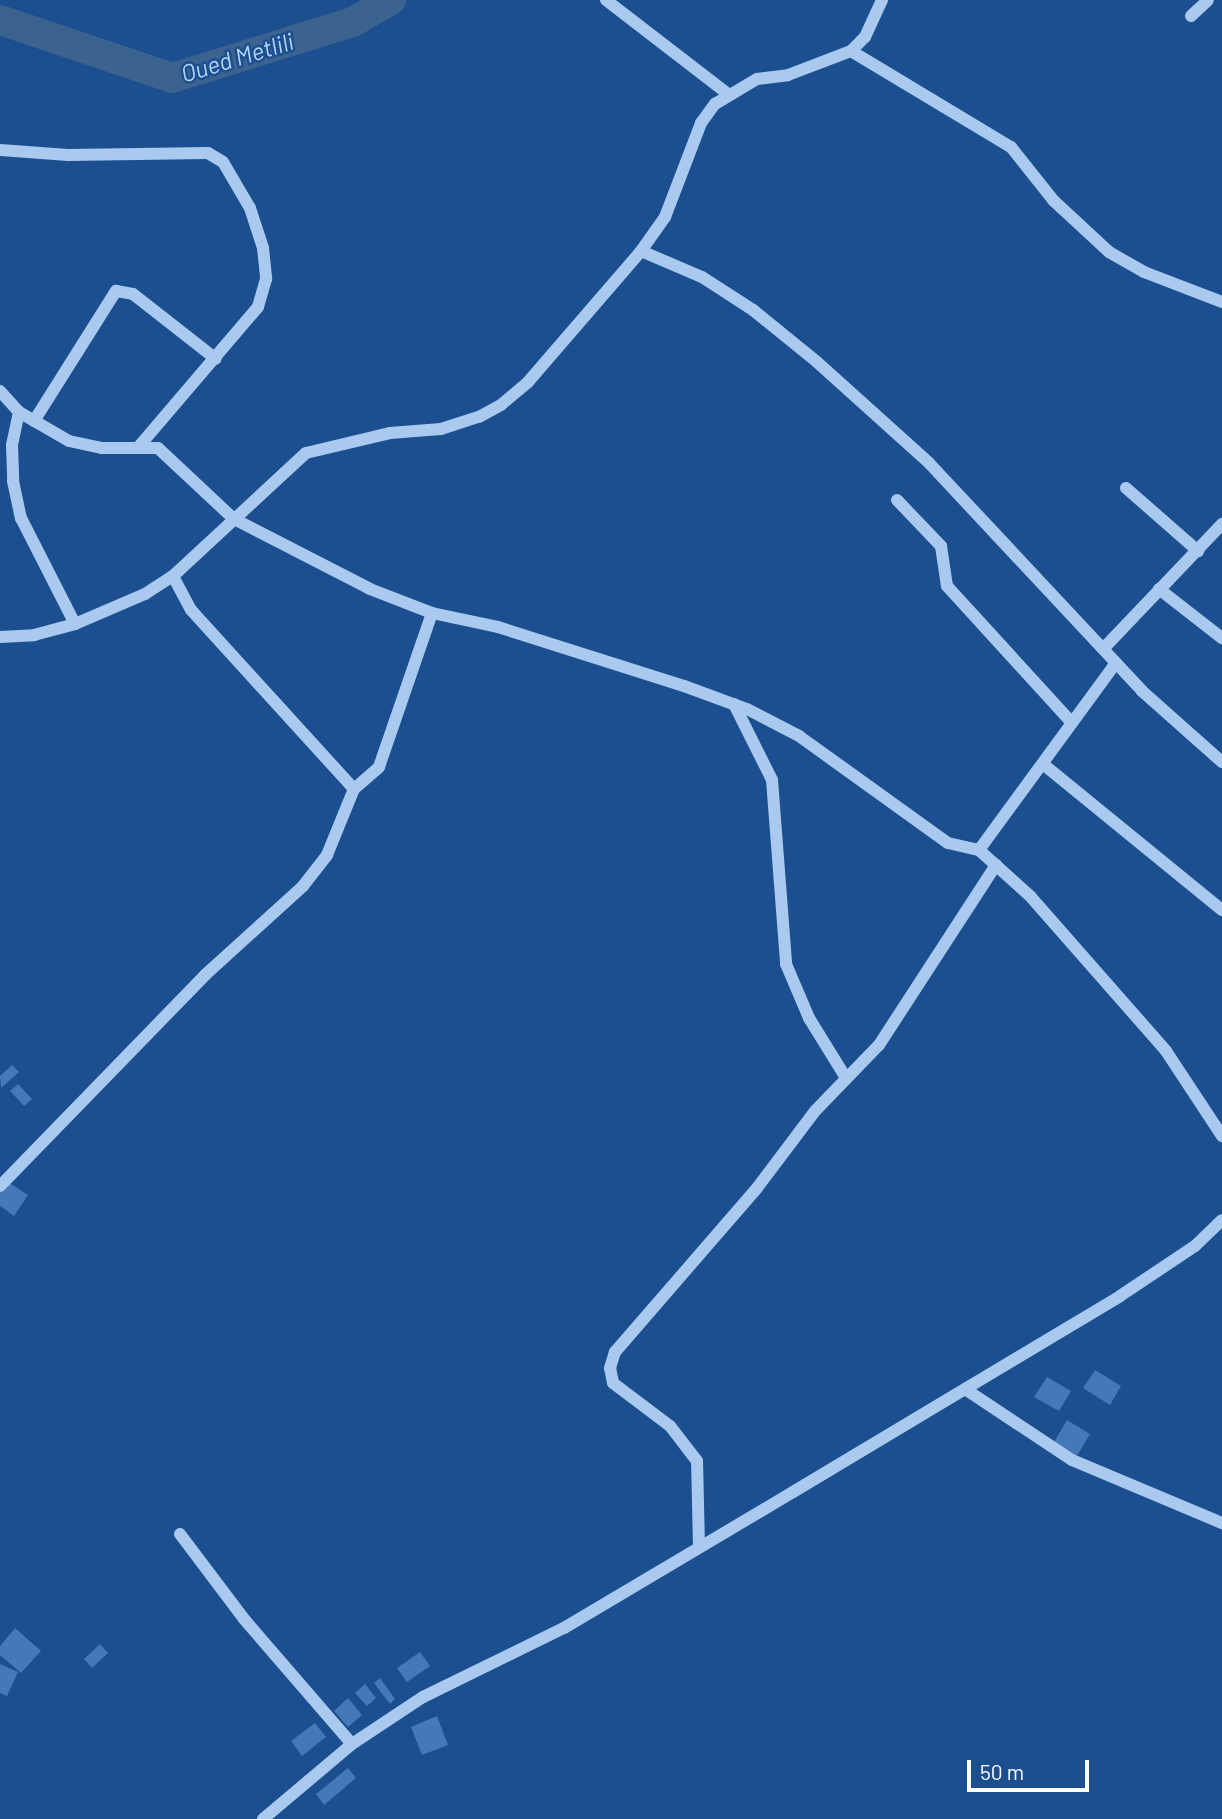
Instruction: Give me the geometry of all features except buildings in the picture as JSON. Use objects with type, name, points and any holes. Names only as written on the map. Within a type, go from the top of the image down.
[{"type":"street","points":[[606,0],[728,94]]},
{"type":"street","points":[[0,637],[34,635],[75,624],[145,594],[173,576],[306,453],[390,433],[441,429],[479,417],[502,404],[528,382],[641,251],[680,186],[701,123],[728,94],[757,79],[788,75],[851,51],[865,37],[882,0]]},
{"type":"street","points":[[1191,16],[1208,0]]},
{"type":"street","points":[[851,51],[913,84],[1012,147],[1054,201],[1109,252],[1144,272],[1222,302]]},
{"type":"street","points":[[0,150],[68,155],[190,150],[208,153],[223,162],[250,208],[263,248],[266,279],[258,307],[140,445]]},
{"type":"street","points":[[641,251],[702,277],[753,310],[817,362],[929,463],[1116,663],[1222,762]]},
{"type":"street","points":[[34,421],[116,291],[133,294],[216,359]]},
{"type":"street","points":[[0,391],[19,412],[69,442],[101,448],[140,445],[158,448],[176,460],[234,519],[370,589],[432,613],[499,627],[734,704],[799,736],[948,843],[979,850],[1030,896],[1166,1051],[1222,1136]]},
{"type":"street","points":[[19,412],[12,445],[13,481],[21,518],[75,624]]},
{"type":"street","points":[[1126,488],[1198,551]]},
{"type":"street","points":[[897,500],[941,546],[947,586],[1072,723]]},
{"type":"street","points":[[1103,649],[1222,524]]},
{"type":"street","points":[[173,576],[191,610],[354,789]]},
{"type":"street","points":[[1158,589],[1222,638]]},
{"type":"street","points":[[0,1186],[205,975],[303,886],[327,855],[354,789],[379,767],[432,613]]},
{"type":"street","points":[[979,850],[1116,663]]},
{"type":"street","points":[[734,704],[772,780],[786,964],[809,1018],[846,1078]]},
{"type":"street","points":[[1043,764],[1222,910]]},
{"type":"street","points":[[699,1547],[697,1461],[670,1426],[613,1383],[610,1368],[615,1352],[893,1026],[996,866]]},
{"type":"street","points":[[263,1819],[352,1744],[423,1697],[564,1628],[965,1389],[1120,1296],[1195,1246],[1222,1220]]},
{"type":"street","points":[[965,1389],[1072,1460],[1222,1523]]},
{"type":"street","points":[[180,1534],[244,1619],[352,1744]]},
{"type":"waterway","name":"Oued Metlili","points":[[0,20],[172,78],[353,22],[391,0]]}]
